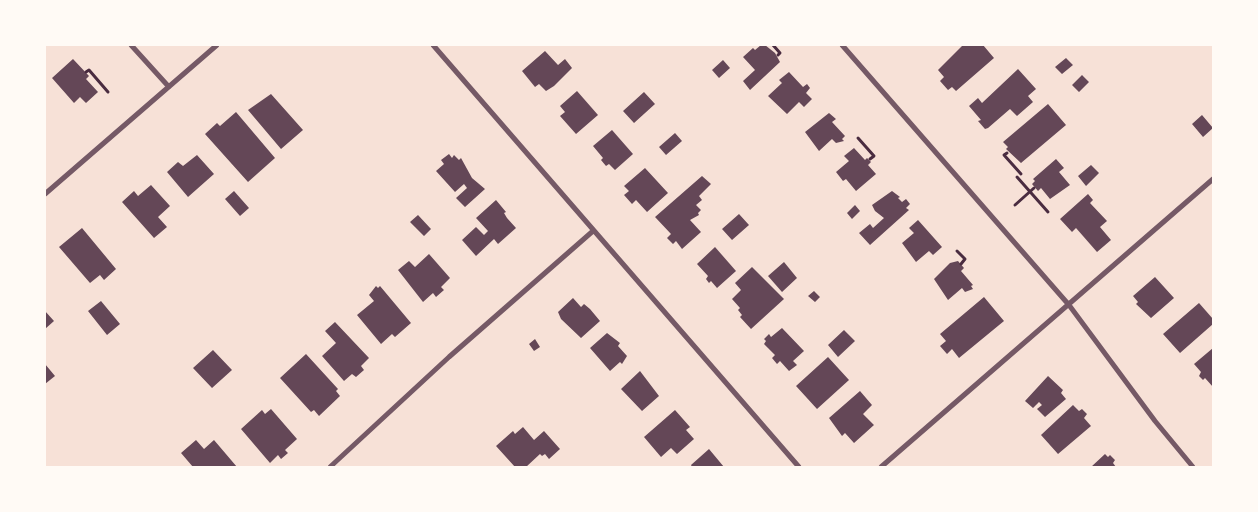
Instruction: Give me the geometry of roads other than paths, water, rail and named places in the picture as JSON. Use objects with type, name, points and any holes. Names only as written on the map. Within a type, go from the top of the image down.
[{"type":"street","points":[[131,45],[168,87]]},
{"type":"street","points":[[45,194],[217,45]]},
{"type":"street","points":[[433,45],[799,467]]},
{"type":"street","points":[[842,45],[1069,305],[1155,421],[1193,467]]},
{"type":"street","points":[[881,467],[1213,179]]},
{"type":"street","points":[[330,467],[449,356],[593,231]]}]
